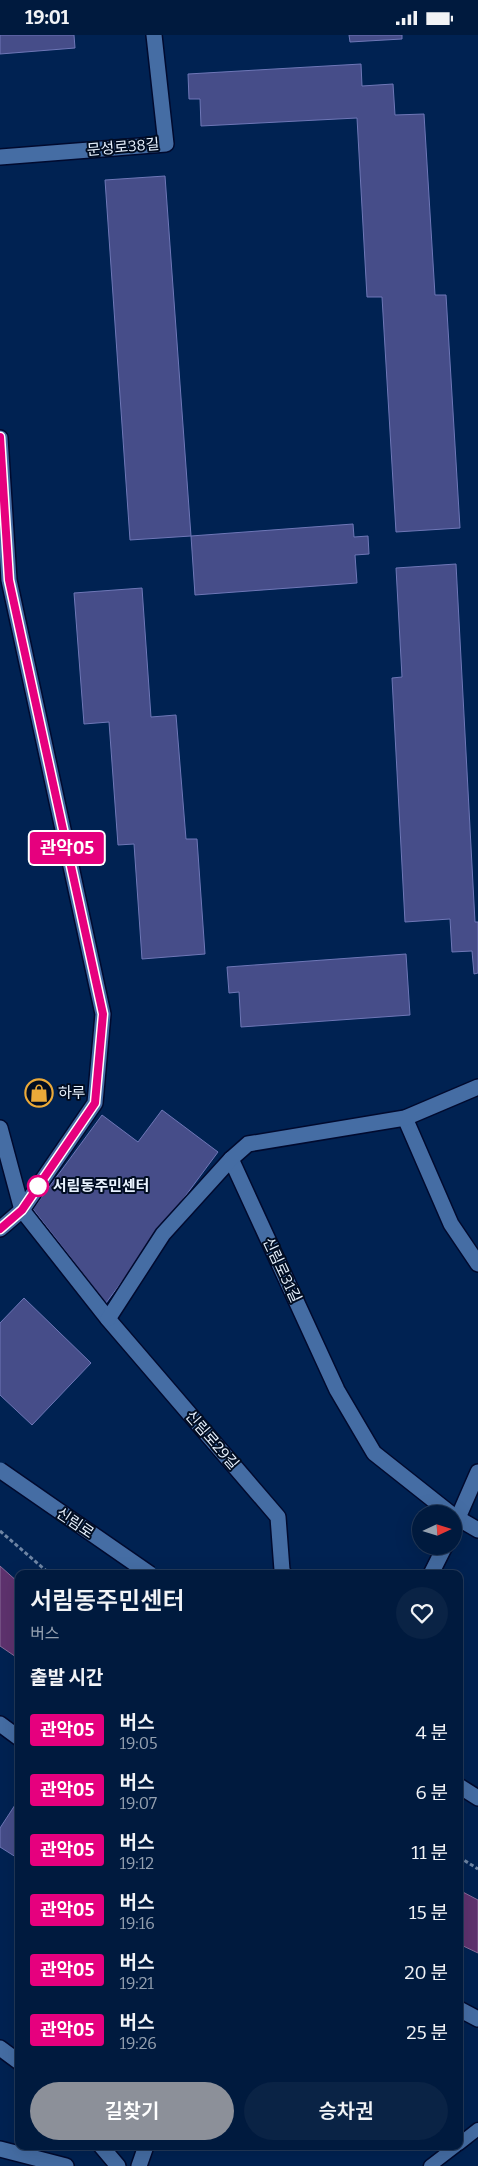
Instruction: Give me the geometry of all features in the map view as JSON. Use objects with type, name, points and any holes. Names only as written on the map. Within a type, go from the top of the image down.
[{"type":"street","name":"문성로38길","points":[[0,157],[166,144],[154,35]]},
{"type":"street","points":[[0,438],[9,580],[103,1014],[95,1103],[22,1210],[0,1229]]},
{"type":"street","points":[[108,1319],[163,1234],[230,1159],[248,1144],[405,1118],[478,1087]]},
{"type":"street","points":[[405,1118],[451,1224],[478,1264]]},
{"type":"street","name":"신림로29길","points":[[0,1128],[22,1210],[108,1319],[278,1517],[282,1570]]},
{"type":"street","name":"신림로31길","points":[[230,1159],[337,1390],[374,1453],[437,1505]]},
{"type":"street","name":"신림로","points":[[0,1470],[144,1570]]},
{"type":"street","points":[[461,1505],[478,1472]]},
{"type":"street","name":"신림로31길","points":[[462,1523],[478,1530]]},
{"type":"street","points":[[433,1570],[440,1555]]},
{"type":"street","points":[[0,1724],[15,1735]]},
{"type":"street","points":[[463,1789],[478,1798]]},
{"type":"street","points":[[463,2011],[478,2019]]},
{"type":"street","points":[[0,2049],[15,2059]]},
{"type":"street","points":[[0,2149],[66,2166]]},
{"type":"street","points":[[104,2150],[118,2166]]},
{"type":"street","points":[[139,2166],[145,2150]]},
{"type":"lane","points":[[463,2140],[478,2129]]},
{"type":"lane","points":[[430,2166],[451,2150]]},
{"type":"path","points":[[0,1531],[45,1570]]},
{"type":"path","points":[[463,1860],[478,1869]]},
{"type":"shaded area","points":[[0,1566],[15,1579],[15,1656],[0,1646]]},
{"type":"shaded area","points":[[463,1892],[478,1900],[478,1953],[463,1946]]},
{"type":"building","points":[[0,35],[74,35],[75,48],[0,54]]},
{"type":"building","points":[[349,35],[402,35],[402,39],[350,42]]},
{"type":"building","points":[[361,64],[362,86],[393,84],[395,115],[424,114],[435,295],[446,295],[460,528],[396,532],[382,297],[367,297],[357,118],[201,126],[200,99],[189,99],[188,74]]},
{"type":"building","points":[[165,176],[191,536],[130,540],[105,180]]},
{"type":"building","points":[[353,524],[354,537],[368,536],[369,554],[355,555],[357,583],[195,595],[191,536]]},
{"type":"building","points":[[456,564],[475,922],[478,922],[478,973],[474,974],[472,951],[452,952],[450,919],[405,922],[392,678],[402,677],[396,568]]},
{"type":"building","points":[[142,588],[151,717],[176,715],[186,839],[197,839],[205,954],[142,959],[134,844],[118,845],[109,722],[84,724],[74,593]]},
{"type":"building","points":[[406,954],[410,1015],[241,1027],[239,992],[229,993],[227,967]]},
{"type":"building","points":[[162,1110],[218,1152],[106,1303],[33,1209],[102,1115],[138,1142]]},
{"type":"building","points":[[24,1298],[91,1363],[32,1425],[0,1395],[0,1323]]},
{"type":"building","points":[[15,1805],[15,1856],[0,1847],[0,1828]]},
{"type":"bus line","name":"관악05","points":[[0,437],[9,580],[103,1014],[95,1103],[22,1210],[0,1229]]},
{"type":"place","name":"하루","points":[[39,1093]]},
{"type":"place","name":"서림동주민센터","points":[[38,1186]]}]
